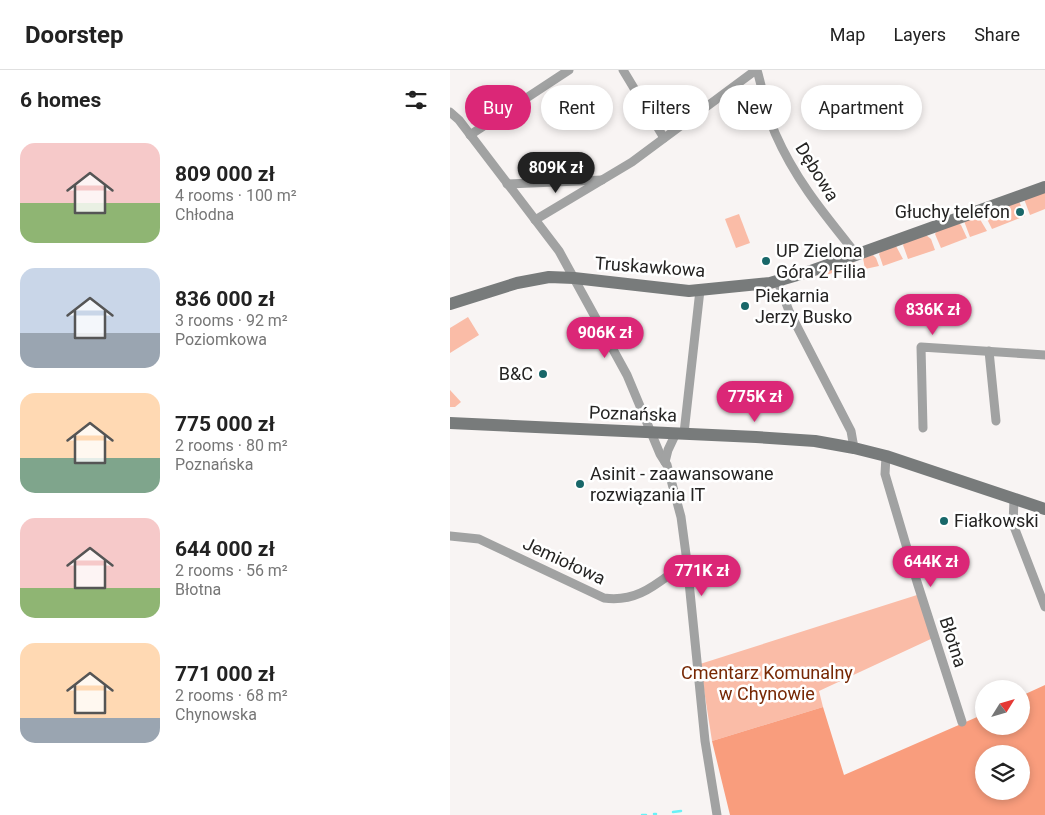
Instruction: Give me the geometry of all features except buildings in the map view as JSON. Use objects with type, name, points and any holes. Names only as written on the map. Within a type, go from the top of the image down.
[{"type":"street","points":[[470,135],[569,70]]},
{"type":"street","points":[[623,70],[664,138]]},
{"type":"street","points":[[535,220],[632,162],[745,74],[756,70]]},
{"type":"street","name":"Dębowa","points":[[756,70],[774,132],[803,188],[857,255]]},
{"type":"street","points":[[450,112],[459,120],[559,251],[627,375],[665,462],[681,517],[710,773],[717,815]]},
{"type":"street","points":[[507,184],[603,180]]},
{"type":"street","name":"Truskawkowa","points":[[450,304],[549,277],[574,278],[678,290],[744,287],[778,282],[1045,187]]},
{"type":"street","points":[[778,282],[789,311],[851,431],[854,448]]},
{"type":"street","points":[[665,462],[668,450],[680,433],[700,290]]},
{"type":"street","points":[[924,428],[921,347],[1045,354]]},
{"type":"street","points":[[989,351],[996,421]]},
{"type":"street","name":"Poznańska","points":[[450,423],[794,439],[854,448],[886,456],[1045,509]]},
{"type":"street","name":"Błotna","points":[[886,456],[886,474],[891,493],[917,582],[962,722]]},
{"type":"street","points":[[1014,500],[1013,524],[1045,607]]},
{"type":"street","name":"Jemiołowa","points":[[450,536],[479,539],[604,598],[617,600],[634,597],[643,593],[687,562]]},
{"type":"green space","points":[[1045,192],[1045,209],[1030,215],[1024,199]]},
{"type":"green space","points":[[1019,201],[1025,216],[992,229],[986,213]]},
{"type":"green space","points":[[739,214],[750,243],[736,248],[725,219]]},
{"type":"green space","points":[[978,216],[987,231],[970,237],[964,221]]},
{"type":"green space","points":[[958,223],[961,225],[967,238],[941,248],[935,234],[937,231]]},
{"type":"green space","points":[[926,235],[931,239],[935,250],[908,259],[903,245],[905,242]]},
{"type":"green space","points":[[896,246],[903,259],[883,266],[879,254],[881,251]]},
{"type":"green space","points":[[873,255],[879,266],[865,269],[863,258]]},
{"type":"green space","points":[[854,261],[855,265],[818,278],[817,274]]},
{"type":"green space","points":[[468,317],[479,335],[450,353],[450,328]]},
{"type":"green space","points":[[450,390],[461,402],[455,407],[450,407]]},
{"type":"green space","name":"Cmentarz Komunalny w Chynowie","points":[[917,595],[933,638],[819,691],[823,707],[712,741],[700,664]]},
{"type":"shaded area","points":[[1045,685],[1045,815],[730,815],[712,741],[823,707],[844,775],[975,718],[975,735],[1030,735],[1030,692]]},
{"type":"waterway","points":[[673,812],[681,811]]},
{"type":"place","name":"Głuchy telefon","points":[[1020,212]]},
{"type":"place","name":"UP Zielona Góra 2 Filia","points":[[766,261]]},
{"type":"place","name":"Piekarnia Jerzy Busko","points":[[745,306]]},
{"type":"place","name":"B&C","points":[[543,374]]},
{"type":"place","name":"Asinit - zaawansowane rozwiązania IT","points":[[580,484]]},
{"type":"place","name":"Fiałkowski","points":[[944,521]]}]
